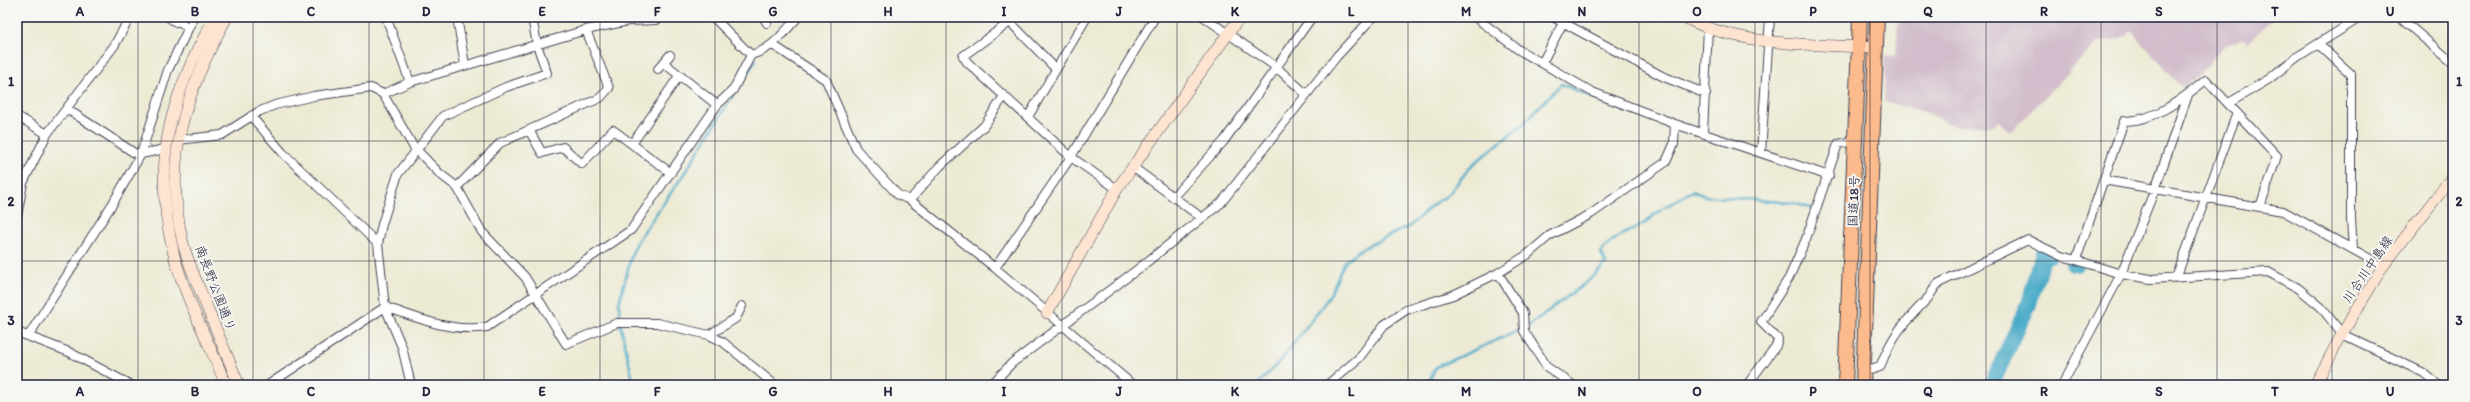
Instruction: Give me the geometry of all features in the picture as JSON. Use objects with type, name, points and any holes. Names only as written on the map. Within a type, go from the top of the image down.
[{"type":"highway","name":"国道18号","points":[[1845,385],[1860,17]]},
{"type":"highway","name":"国道18号","points":[[1864,379],[1877,17]]},
{"type":"street","points":[[17,216],[23,183],[47,134],[114,46],[130,17]]},
{"type":"street","points":[[168,17],[176,22],[182,20],[187,28]]},
{"type":"street","points":[[28,335],[113,203],[141,154],[168,70],[187,28],[194,17]]},
{"type":"street","name":"南長野公園通り","points":[[215,17],[186,72],[172,116],[165,149],[164,185],[175,256],[226,385]]},
{"type":"street","name":"南長野公園通り","points":[[227,17],[194,81],[178,140],[176,186],[183,243],[191,269],[239,385]]},
{"type":"street","points":[[386,17],[410,82]]},
{"type":"street","points":[[457,17],[465,65]]},
{"type":"street","points":[[410,385],[402,347],[385,307],[378,244],[382,224],[398,174],[443,116],[506,87],[547,73],[538,45],[532,17]]},
{"type":"street","points":[[383,94],[410,82],[586,30],[628,21],[656,20],[662,17]]},
{"type":"street","points":[[713,17],[751,55]]},
{"type":"street","points":[[385,307],[439,325],[468,330],[487,327],[630,230],[717,105],[734,90],[751,55],[766,51],[773,46],[798,17]]},
{"type":"street","points":[[1028,116],[1087,17]]},
{"type":"street","points":[[995,268],[1071,157],[1155,17]]},
{"type":"street","points":[[1204,17],[1276,67],[1306,94]]},
{"type":"street","points":[[1047,313],[1117,189],[1134,168],[1240,17]]},
{"type":"street","points":[[1173,197],[1224,141],[1312,17]]},
{"type":"street","points":[[991,385],[1012,363],[1221,203],[1306,94],[1373,17]]},
{"type":"street","points":[[1475,17],[1519,50],[1592,92],[1675,124],[1829,176]]},
{"type":"street","points":[[1553,17],[1565,20],[1662,76],[1706,94]]},
{"type":"street","points":[[1684,17],[1708,28],[1768,42],[1875,48]]},
{"type":"street","points":[[1761,153],[1770,17]]},
{"type":"street","points":[[2229,103],[2269,79],[2297,57],[2361,17]]},
{"type":"street","points":[[2399,17],[2453,63]]},
{"type":"street","points":[[1056,69],[1012,20],[963,56],[1004,96],[1028,116],[1071,157],[1117,189]]},
{"type":"street","points":[[1542,63],[1565,20]]},
{"type":"street","points":[[1704,133],[1708,28]]},
{"type":"street","points":[[457,187],[500,143],[600,98],[609,88],[586,30]]},
{"type":"street","points":[[2319,44],[2351,74],[2351,219],[2353,249]]},
{"type":"street","points":[[773,46],[826,80],[856,149],[898,194],[910,200],[995,268],[1133,385]]},
{"type":"street","points":[[670,55],[661,66],[679,76],[717,105]]},
{"type":"street","points":[[632,144],[679,76]]},
{"type":"street","points":[[2076,260],[2124,121],[2136,122],[2152,116],[2188,95],[2206,80],[2277,156],[2260,207]]},
{"type":"street","points":[[178,140],[222,135],[251,116],[274,104],[314,96],[371,88],[383,94],[417,149],[440,174],[457,187],[482,232],[525,277],[566,344],[621,323],[657,323],[708,335],[723,342],[775,385]]},
{"type":"street","points":[[2062,385],[2121,274],[2155,189],[2188,95]]},
{"type":"street","points":[[910,200],[940,166],[984,126],[1004,96]]},
{"type":"street","points":[[66,109],[136,154],[165,149]]},
{"type":"street","points":[[2176,278],[2237,113]]},
{"type":"street","points":[[17,116],[47,134]]},
{"type":"street","points":[[251,116],[284,153],[378,244]]},
{"type":"street","points":[[1327,385],[1359,358],[1384,325],[1406,310],[1453,295],[1498,273],[1527,255],[1548,236],[1591,214],[1666,162],[1674,144],[1675,124]]},
{"type":"street","points":[[529,130],[542,153],[563,147],[582,164],[613,130],[671,173]]},
{"type":"street","points":[[1747,385],[1776,346],[1778,339],[1761,322],[1789,278],[1806,239],[1829,176],[1838,144],[1855,141]]},
{"type":"street","points":[[1134,168],[1202,218]]},
{"type":"street","name":"川合川中島線","points":[[2314,385],[2342,334],[2383,266],[2453,176]]},
{"type":"street","points":[[2103,180],[2283,211],[2383,266]]},
{"type":"street","points":[[1864,379],[1880,367],[1890,342],[1904,322],[1930,296],[1939,283],[2028,240],[2061,256],[2121,274],[2152,279],[2268,272],[2298,288],[2321,307],[2342,334],[2424,373],[2438,385]]},
{"type":"street","points":[[1498,273],[1523,313],[1524,331],[1547,367],[1573,385]]},
{"type":"street","points":[[708,335],[736,318],[742,306]]},
{"type":"street","points":[[268,385],[385,307]]},
{"type":"street","points":[[17,332],[69,352],[131,385]]},
{"type":"shaded area","points":[[1898,17],[2275,17],[2248,42],[2244,39],[2225,45],[2200,74],[2184,86],[2180,86],[2131,30],[2126,36],[2114,40],[2098,42],[2011,132],[1998,121],[1994,125],[1957,127],[1922,111],[1884,102],[1885,55],[1896,56]]},
{"type":"waterway","points":[[767,44],[790,17]]},
{"type":"waterway","points":[[739,86],[756,60]]},
{"type":"waterway","points":[[1257,385],[1282,359],[1329,297],[1345,261],[1361,249],[1410,226],[1435,203],[1447,196],[1471,166],[1522,125],[1561,84],[1609,104]]},
{"type":"waterway","points":[[634,385],[621,327],[619,303],[632,254],[638,240],[684,174],[735,92]]},
{"type":"waterway","points":[[1616,106],[1633,112]]},
{"type":"waterway","points":[[1665,207],[1692,191],[1705,196],[1793,203],[1814,209]]},
{"type":"waterway","points":[[1528,326],[1588,281],[1606,264],[1601,253],[1609,243],[1619,236],[1645,223],[1662,209]]},
{"type":"waterway","points":[[1991,385],[2029,304],[2043,254],[2050,255]]},
{"type":"waterway","points":[[1427,385],[1436,367],[1522,329]]}]
